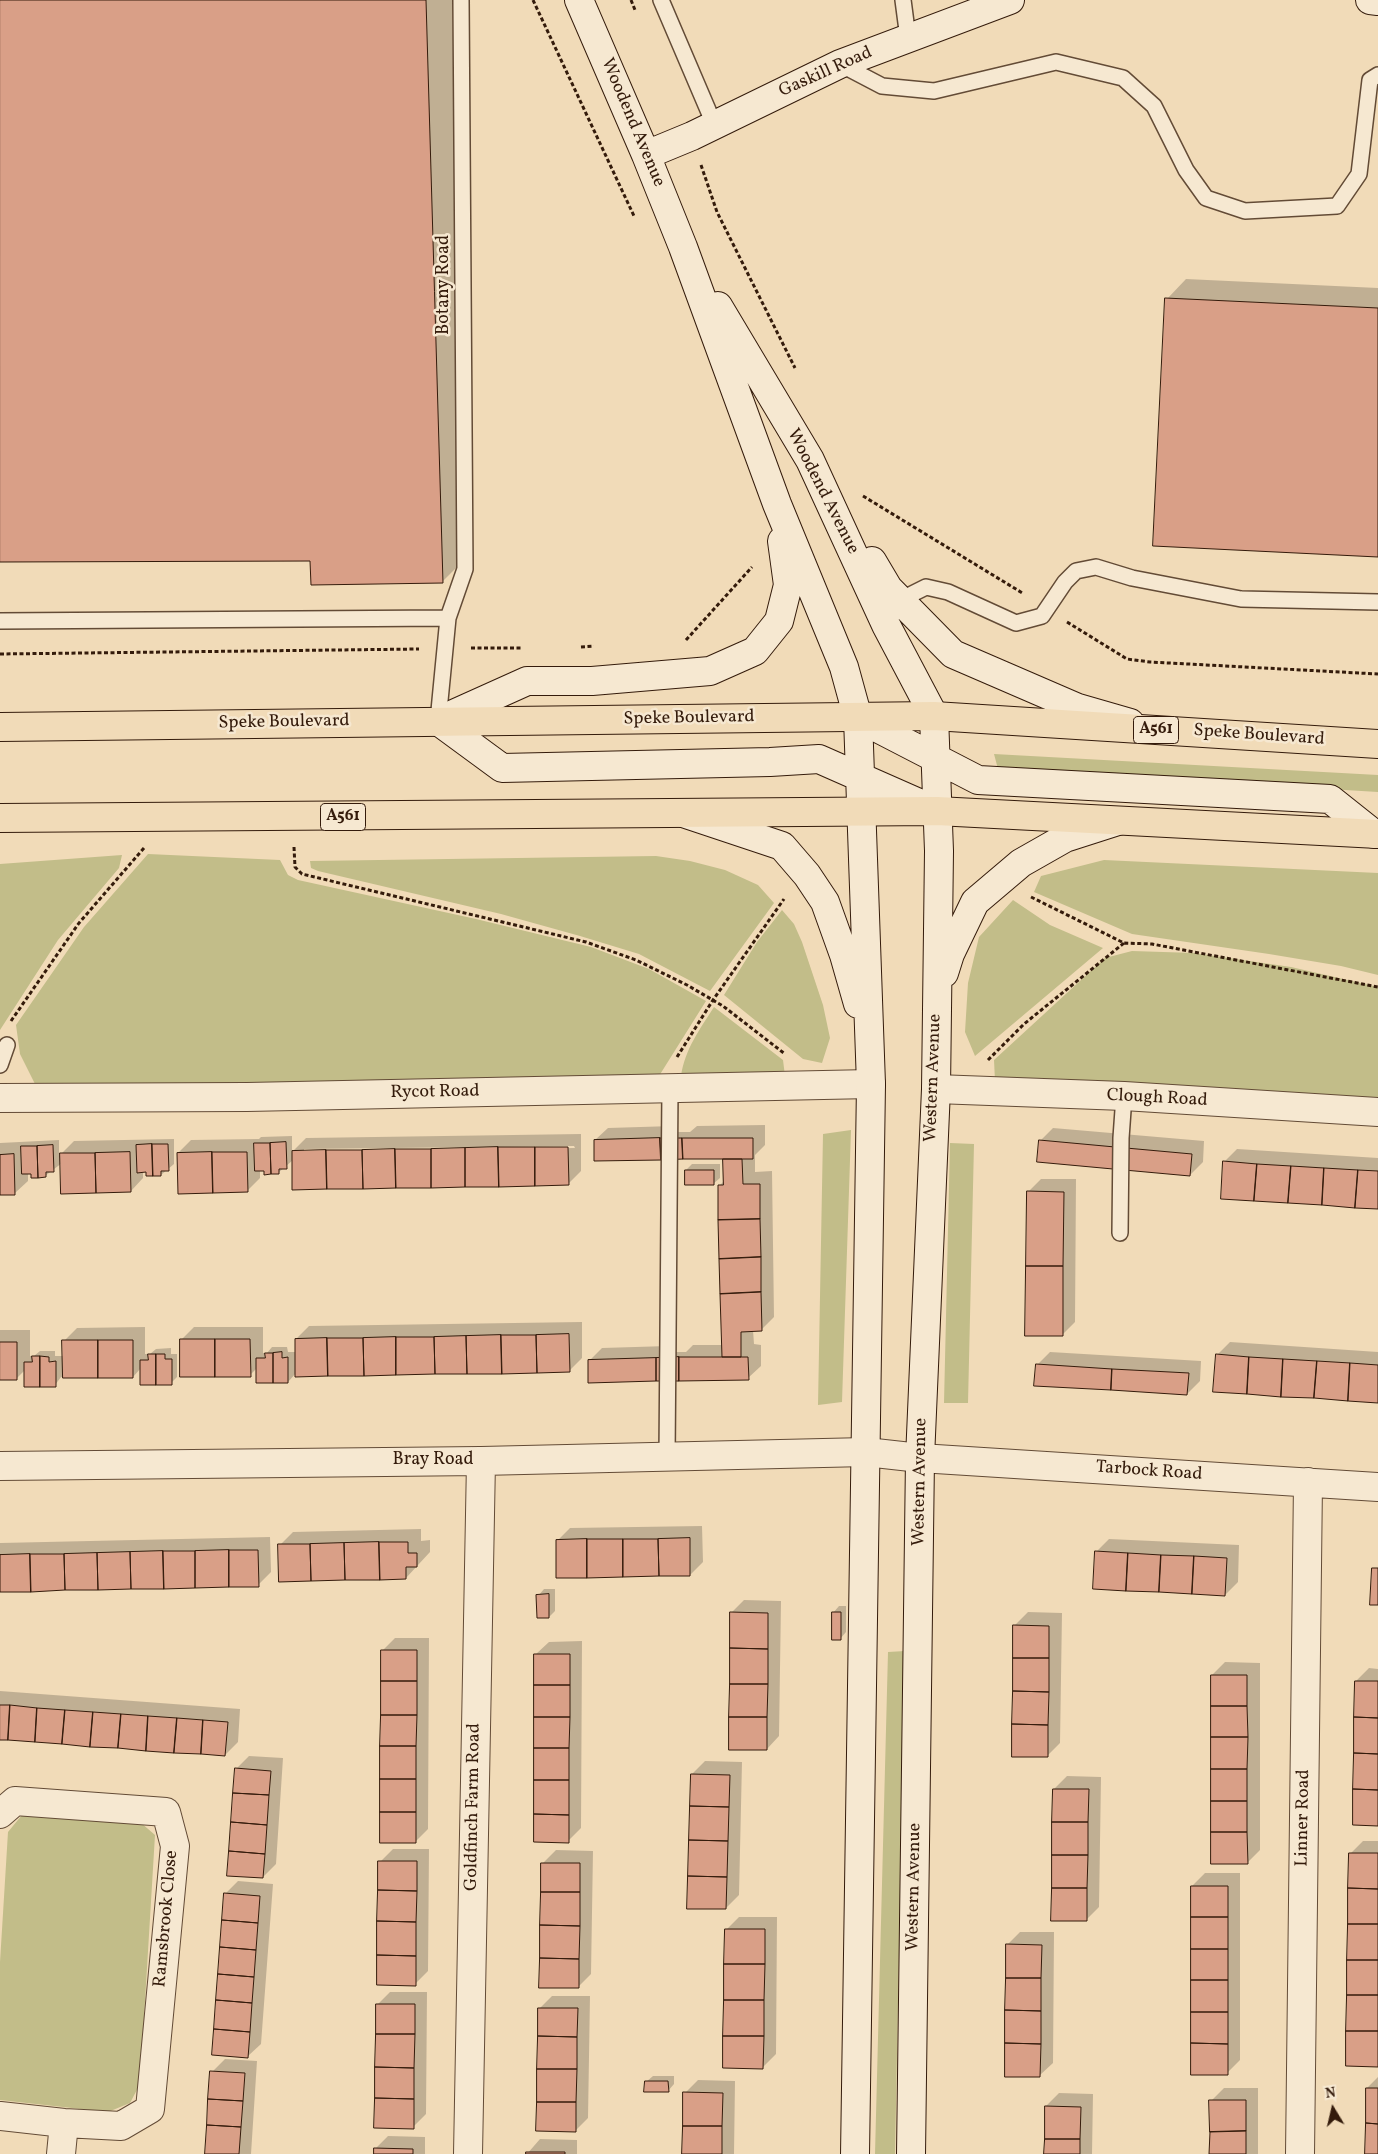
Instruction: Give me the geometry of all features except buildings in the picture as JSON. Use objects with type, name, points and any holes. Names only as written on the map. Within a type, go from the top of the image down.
[{"type":"highway","name":"Speke Boulevard","points":[[0,727],[934,716],[1378,744]]},
{"type":"highway","name":"A561","points":[[0,818],[937,811],[1376,834]]},
{"type":"street","name":"Woodend Avenue","points":[[579,0],[646,154],[777,504],[844,667],[858,718],[860,813]]},
{"type":"street","name":"Gaskill Road","points":[[646,154],[703,130],[840,64],[1010,0]]},
{"type":"street","points":[[1370,0],[1378,1]]},
{"type":"street","name":"Woodend Avenue","points":[[682,247],[810,460],[886,625],[934,716]]},
{"type":"street","points":[[810,460],[888,588],[953,654],[1078,708],[1156,730]]},
{"type":"street","points":[[438,721],[527,682],[592,681],[710,671],[755,651],[779,621],[788,585],[777,504]]},
{"type":"street","name":"Western Avenue","points":[[911,2154],[920,1458],[936,1089],[939,851],[934,716]]},
{"type":"street","name":"A561","points":[[858,718],[978,780],[1330,799],[1376,834]]},
{"type":"street","name":"A561","points":[[438,721],[502,768],[770,762],[819,759],[937,811]]},
{"type":"street","points":[[854,2154],[871,1084],[865,890],[860,813]]},
{"type":"street","points":[[686,814],[782,846],[807,875],[825,902],[844,955],[869,1042]]},
{"type":"street","points":[[937,994],[950,954],[975,902],[1021,864],[1065,838],[1119,820]]},
{"type":"street","name":"Rycot Road","points":[[0,1098],[247,1097],[871,1084]]},
{"type":"street","name":"Clough Road","points":[[936,1089],[1124,1096],[1378,1112]]},
{"type":"street","name":"Bray Road","points":[[0,1466],[481,1461],[866,1452]]},
{"type":"street","name":"Tarbock Road","points":[[866,1452],[920,1458],[1378,1486]]},
{"type":"street","name":"Goldfinch Farm Road","points":[[468,2154],[481,1461]]},
{"type":"street","name":"Linner Road","points":[[1300,2154],[1308,1482]]},
{"type":"street","name":"Ramsbrook Close","points":[[0,1814],[15,1801],[166,1812],[175,1846],[150,2109],[121,2126],[64,2123],[0,2116]]},
{"type":"street","points":[[61,2154],[64,2123]]},
{"type":"lane","name":"Botany Road","points":[[438,721],[448,618],[465,569],[461,0]]},
{"type":"lane","points":[[660,0],[703,130]]},
{"type":"lane","points":[[903,0],[908,38]]},
{"type":"lane","points":[[840,64],[882,86],[934,91],[1056,62],[1123,78],[1154,106],[1186,170],[1206,198],[1245,210],[1337,206],[1359,174],[1370,80],[1378,75]]},
{"type":"lane","points":[[900,600],[926,587],[948,592],[1016,623],[1042,616],[1065,582],[1076,571],[1096,568],[1132,578],[1241,599],[1378,602]]},
{"type":"lane","points":[[0,621],[448,618]]},
{"type":"lane","points":[[0,1064],[6,1045]]},
{"type":"lane","points":[[667,1457],[670,1089]]},
{"type":"lane","points":[[1120,1232],[1121,1138],[1124,1096]]},
{"type":"path","points":[[533,0],[637,223]]},
{"type":"path","points":[[631,0],[639,18]]},
{"type":"path","points":[[703,130],[717,212],[795,369]]},
{"type":"path","points":[[857,492],[998,576],[1100,644],[1128,659],[1150,662],[1378,674]]},
{"type":"path","points":[[294,842],[295,867],[302,874],[586,942],[636,960],[713,1000],[778,1048],[793,1062],[795,1085]]},
{"type":"path","points":[[6,1045],[9,1025],[79,923],[146,846],[137,846]]},
{"type":"path","points":[[670,1089],[672,1068],[713,1000],[787,895]]},
{"type":"path","points":[[1026,895],[1124,943],[1152,944],[1378,986]]},
{"type":"path","points":[[985,1063],[1024,1024],[1124,943]]},
{"type":"shaded area","points":[[994,754],[1378,775],[1378,792],[998,769]]},
{"type":"shaded area","points":[[148,854],[280,860],[288,875],[298,880],[476,919],[591,947],[649,969],[706,1001],[659,1076],[36,1086],[20,1054],[16,1025],[84,927]]},
{"type":"shaded area","points":[[122,855],[119,868],[58,940],[0,1030],[0,864]]},
{"type":"shaded area","points":[[656,856],[690,861],[725,870],[758,885],[774,903],[710,991],[639,954],[501,914],[318,871],[311,868],[310,861]]},
{"type":"shaded area","points":[[1104,860],[1378,873],[1378,975],[1341,966],[1269,954],[1132,934],[1034,892],[1041,876]]},
{"type":"shaded area","points":[[1013,900],[1050,925],[1103,948],[975,1056],[965,1032],[968,983],[979,937]]},
{"type":"shaded area","points":[[782,910],[794,924],[802,942],[823,1005],[830,1038],[822,1063],[803,1059],[724,995],[757,942]]},
{"type":"shaded area","points":[[1132,951],[1194,953],[1291,967],[1378,987],[1378,1103],[995,1081],[994,1060],[1105,958]]},
{"type":"shaded area","points":[[714,1007],[783,1060],[785,1076],[681,1076],[686,1057],[698,1031]]},
{"type":"shaded area","points":[[851,1130],[842,1402],[818,1405],[823,1134]]},
{"type":"shaded area","points":[[950,1143],[974,1144],[968,1403],[944,1403]]},
{"type":"shaded area","points":[[905,1651],[895,2154],[875,2154],[888,1652]]},
{"type":"shaded area","points":[[22,1815],[140,1822],[155,1835],[140,2084],[130,2103],[108,2112],[0,2100],[0,1962],[8,1832]]}]
